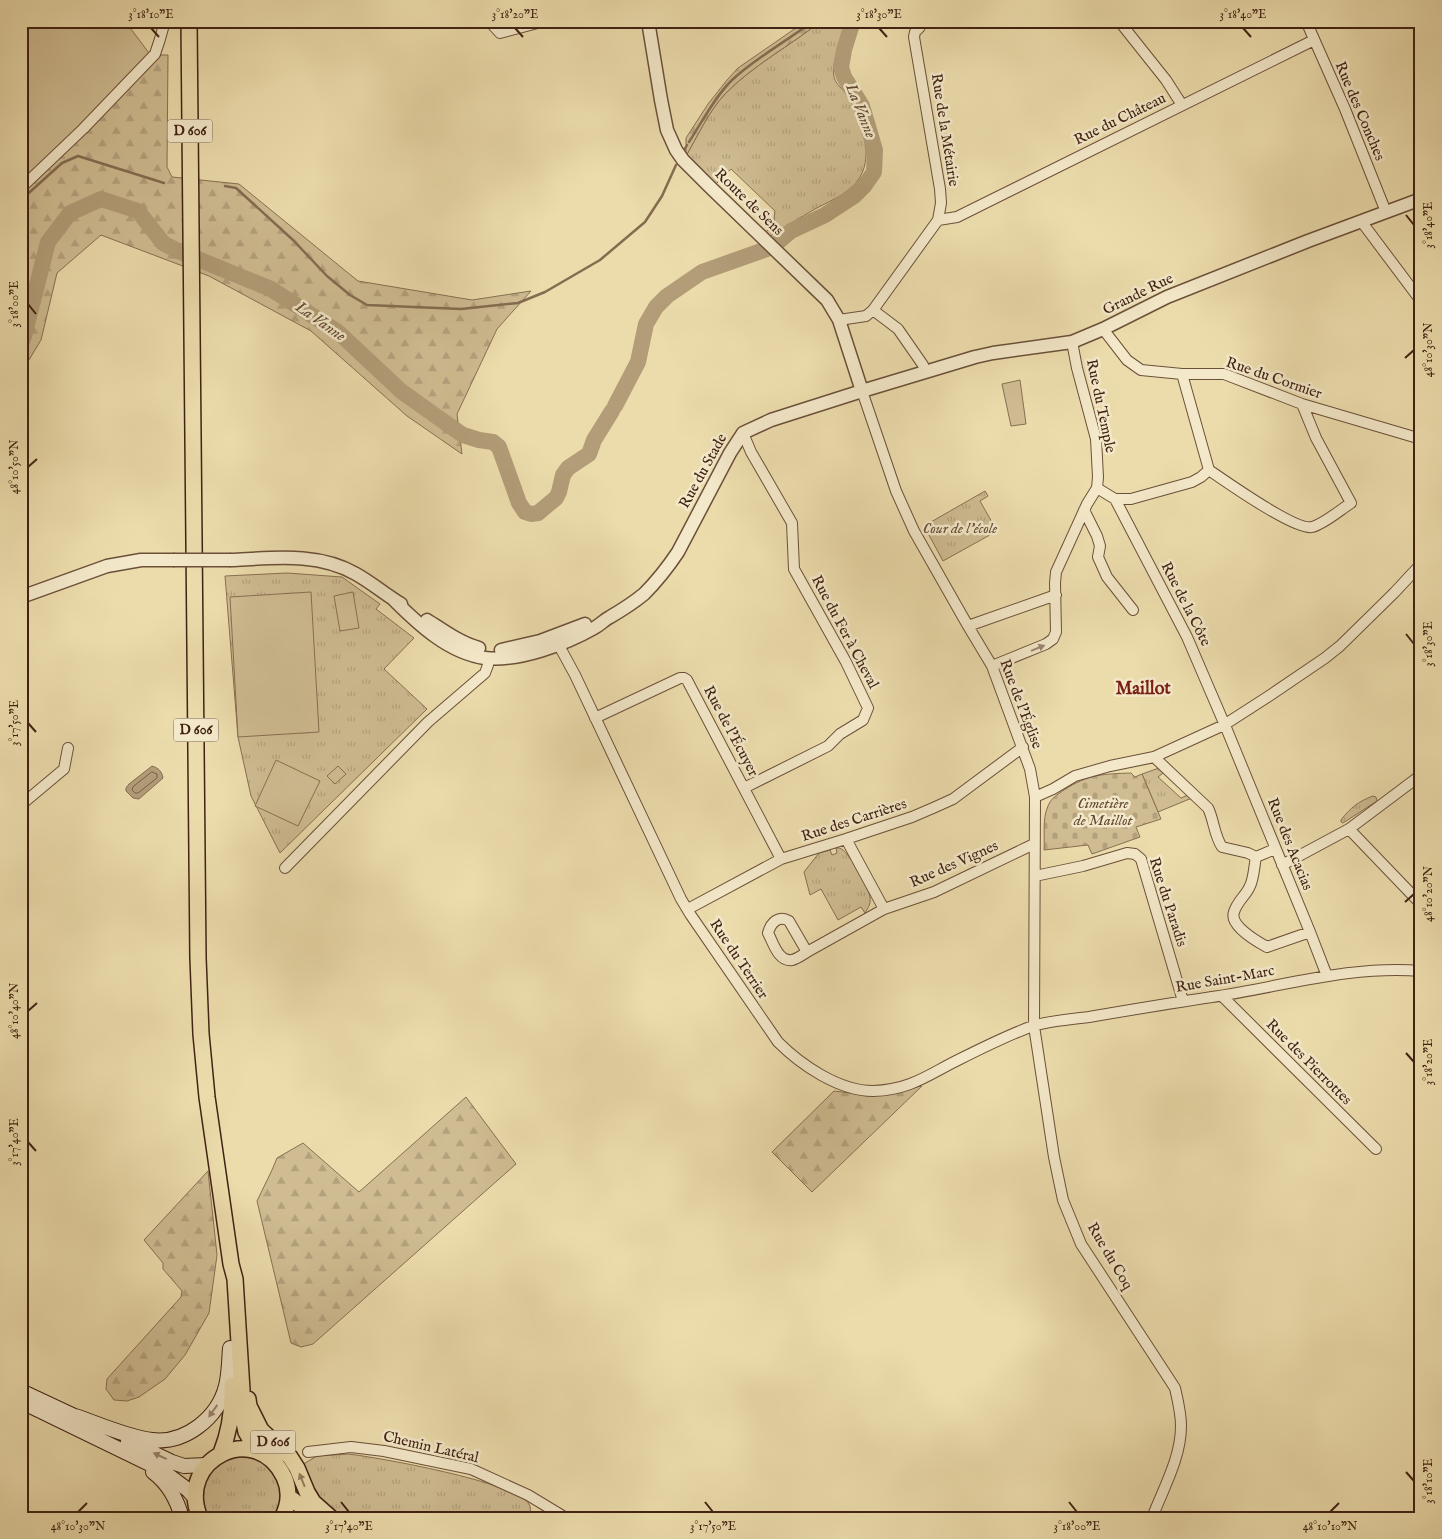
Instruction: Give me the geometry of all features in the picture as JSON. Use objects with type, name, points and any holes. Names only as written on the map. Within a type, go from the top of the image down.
[{"type":"main road","name":"D 606","points":[[189,21],[201,1034],[207,1097],[231,1264],[228,1282],[244,1422],[246,1432],[257,1451]]},
{"type":"main road","name":"D 606","points":[[222,1453],[228,1436],[233,1400],[235,1351]]},
{"type":"main road","name":"D 606","points":[[235,1351],[249,1406],[255,1420],[261,1430],[290,1457],[313,1502],[331,1518]]},
{"type":"main road","points":[[75,1416],[133,1436],[153,1440],[173,1439],[192,1432],[206,1421],[217,1406],[226,1387],[235,1351]]},
{"type":"main road","points":[[21,1391],[172,1462],[184,1466],[206,1465]]},
{"type":"main road","points":[[21,1402],[168,1474],[195,1498]]},
{"type":"main road","points":[[200,1518],[195,1498],[198,1480],[206,1465],[222,1453],[239,1449],[257,1451],[270,1458],[280,1469],[287,1482],[288,1496],[288,1505],[282,1518]]},
{"type":"main road","points":[[124,1451],[161,1478],[172,1492],[180,1507],[182,1518]]},
{"type":"main road","points":[[288,1496],[316,1518]]},
{"type":"street","points":[[21,188],[83,129],[154,54],[165,21]]},
{"type":"street","points":[[489,21],[500,33],[545,21]]},
{"type":"street","name":"Route de Sens","points":[[648,21],[661,100],[668,130],[679,155],[827,300],[839,320],[862,391]]},
{"type":"street","points":[[1119,21],[1166,80],[1182,105]]},
{"type":"street","name":"Rue des Conches","points":[[1306,21],[1345,109],[1386,212]]},
{"type":"street","name":"Rue de la Métairie","points":[[920,27],[915,32],[914,37],[940,188],[941,203],[938,220]]},
{"type":"street","name":"Rue du Château","points":[[938,220],[957,217],[1314,40]]},
{"type":"street","name":"Grande Rue","points":[[862,391],[993,353],[1072,342],[1103,329],[1167,297],[1421,199]]},
{"type":"street","points":[[839,320],[866,316],[873,310],[938,220]]},
{"type":"street","points":[[1361,221],[1421,301]]},
{"type":"street","points":[[873,310],[898,329],[923,365],[925,372]]},
{"type":"street","name":"Rue du Cormier","points":[[1103,329],[1127,360],[1141,370],[1182,374],[1224,374],[1302,404],[1421,439]]},
{"type":"street","name":"Rue du Temple","points":[[992,666],[1046,644],[1052,639],[1056,632],[1056,572],[1084,510],[1097,488],[1099,466],[1096,439],[1072,342]]},
{"type":"street","points":[[1182,374],[1209,470],[1249,497],[1300,526],[1312,527],[1351,503],[1316,438],[1302,404]]},
{"type":"street","name":"Rue du Stade","points":[[21,597],[107,566],[141,560],[301,558],[335,564],[355,573],[394,600],[414,620],[447,644],[469,654],[523,656],[556,640],[595,628],[643,594],[670,565],[727,459],[744,433],[771,420],[862,391]]},
{"type":"street","name":"Rue de l'Église","points":[[862,391],[896,491],[910,523],[992,666],[1030,769],[1035,797],[1034,1026]]},
{"type":"street","name":"Rue du Fer à Cheval","points":[[744,433],[751,452],[792,523],[794,569],[846,662],[868,708],[866,715],[860,723],[840,734],[828,746],[744,788]]},
{"type":"street","points":[[1097,488],[1115,499],[1130,499],[1192,482],[1209,470]]},
{"type":"street","name":"Rue de la Côte","points":[[1115,499],[1187,637],[1224,724]]},
{"type":"street","points":[[1084,510],[1097,536],[1100,546],[1098,556],[1107,577],[1133,610]]},
{"type":"street","points":[[1035,797],[1074,776],[1154,757],[1224,724],[1340,646],[1421,564]]},
{"type":"street","points":[[968,626],[1056,595]]},
{"type":"street","name":"Rue du Terrier","points":[[556,640],[596,718],[681,898],[778,1042],[790,1054],[846,1086],[858,1090],[903,1087],[916,1083],[960,1059],[1034,1026]]},
{"type":"street","points":[[285,868],[428,722],[485,672],[488,665],[488,654]]},
{"type":"street","name":"Rue de l’Écuyer","points":[[596,718],[680,678],[684,678],[691,686],[781,859]]},
{"type":"street","name":"Rue des Acacias","points":[[1224,724],[1327,976]]},
{"type":"street","name":"Rue des Carrières","points":[[688,909],[781,859],[912,817],[952,799],[1023,747]]},
{"type":"street","points":[[21,804],[64,769],[68,748]]},
{"type":"street","points":[[1154,757],[1208,808],[1218,842],[1222,847],[1248,853],[1256,857],[1275,849]]},
{"type":"street","points":[[1282,865],[1349,829],[1421,775]]},
{"type":"street","points":[[1349,829],[1419,900]]},
{"type":"street","points":[[846,839],[884,909]]},
{"type":"street","name":"Rue des Vignes","points":[[807,952],[884,909],[934,892],[1034,844]]},
{"type":"street","name":"Rue du Paradis","points":[[1035,876],[1083,866],[1127,853],[1138,856],[1141,859],[1183,1001]]},
{"type":"street","points":[[1256,857],[1250,887],[1233,913],[1235,924],[1267,947],[1310,932]]},
{"type":"street","name":"Rue Saint-Marc","points":[[1034,1026],[1222,996],[1361,971],[1397,969],[1421,971]]},
{"type":"street","name":"Rue des Pierrottes","points":[[1222,996],[1376,1149]]},
{"type":"street","name":"Rue du Coq","points":[[1034,1026],[1054,1157],[1063,1200],[1082,1244],[1175,1388],[1181,1413],[1179,1445],[1174,1463],[1152,1518]]},
{"type":"street","name":"Chemin Latéral","points":[[308,1452],[352,1446],[471,1469],[528,1495],[566,1518]]},
{"type":"green space","points":[[21,21],[125,21],[149,53],[80,128],[25,179],[21,173]]},
{"type":"green space","points":[[806,21],[821,21],[747,74],[725,94],[709,116],[686,156],[686,138],[708,104],[727,80],[738,68]]},
{"type":"green space","points":[[821,21],[846,21],[835,57],[833,72],[837,83],[850,99],[860,120],[866,144],[864,167],[860,178],[848,191],[769,237],[765,232],[773,227],[775,211],[731,169],[715,185],[686,156],[709,116],[725,94],[747,74]]},
{"type":"green space","points":[[157,55],[168,55],[167,167],[172,177],[239,184],[358,281],[472,300],[531,291],[497,329],[457,414],[462,454],[407,416],[311,331],[209,276],[101,235],[57,273],[41,340],[21,373],[21,195]]},
{"type":"green space","points":[[1020,380],[1026,424],[1011,426],[1002,384]]},
{"type":"green space","name":"Cour de l'école","points":[[985,491],[988,496],[980,501],[997,531],[943,561],[924,526]]},
{"type":"green space","points":[[287,573],[342,577],[380,604],[376,609],[414,638],[384,669],[427,709],[280,853],[251,796],[238,737],[225,576]]},
{"type":"green space","points":[[311,592],[319,732],[238,737],[230,597]]},
{"type":"green space","points":[[353,592],[359,628],[340,631],[334,596]]},
{"type":"green space","points":[[276,760],[320,781],[298,826],[255,806]]},
{"type":"green space","points":[[338,766],[346,774],[335,784],[327,776]]},
{"type":"green space","points":[[1159,768],[1167,770],[1158,777],[1181,798],[1188,795],[1192,798],[1158,812],[1142,774]]},
{"type":"green space","name":"Cimetière de Maillot","points":[[1131,773],[1135,777],[1142,774],[1161,819],[1136,827],[1140,837],[1092,854],[1088,845],[1044,850],[1045,816],[1049,803],[1054,797],[1089,778]]},
{"type":"green space","points":[[1373,796],[1376,797],[1377,801],[1343,823],[1341,822],[1351,808]]},
{"type":"green space","points":[[836,848],[843,850],[855,865],[864,880],[870,900],[865,913],[861,907],[838,920],[821,889],[810,895],[804,872],[819,853],[830,850],[832,855],[837,853]]},
{"type":"green space","points":[[922,1086],[812,1192],[772,1152],[834,1091],[859,1094]]},
{"type":"green space","points":[[466,1097],[516,1164],[313,1344],[301,1347],[291,1343],[257,1201],[277,1158],[303,1143],[359,1192]]},
{"type":"green space","points":[[208,1171],[217,1255],[209,1313],[185,1355],[165,1379],[139,1397],[127,1401],[114,1400],[106,1389],[107,1379],[181,1297],[182,1291],[163,1269],[163,1263],[144,1240]]},
{"type":"green space","points":[[348,1454],[444,1472],[500,1487],[519,1496],[529,1504],[530,1511],[527,1518],[336,1518],[321,1505],[300,1466],[317,1456]]},
{"type":"green space","points":[[253,1455],[276,1472],[284,1499],[277,1518],[207,1518],[201,1489],[205,1476],[225,1458]]},
{"type":"water","points":[[152,766],[160,770],[163,778],[139,799],[133,798],[126,791],[126,788]]},
{"type":"waterway","points":[[689,142],[714,102],[731,81],[750,65],[813,21]]},
{"type":"waterway","name":"La Vanne","points":[[777,243],[791,231],[825,215],[854,196],[874,172],[875,150],[862,106],[844,77],[841,67],[853,21]]},
{"type":"waterway","points":[[683,152],[687,145]]},
{"type":"waterway","points":[[21,200],[62,163],[78,156],[164,183]]},
{"type":"waterway","points":[[225,186],[236,188],[293,240],[327,276],[350,295],[367,305],[461,309],[518,303],[545,292],[600,260],[645,222],[662,196],[676,165]]},
{"type":"waterway","name":"La Vanne","points":[[21,344],[48,242],[70,213],[101,199],[138,211],[163,243],[176,250],[271,289],[338,332],[401,391],[463,435],[493,442],[499,447],[519,503],[525,512],[531,514],[538,513],[556,498],[563,475],[568,468],[589,454],[594,440],[612,411]]},
{"type":"waterway","name":"La Vanne","points":[[615,406],[638,362],[646,324],[656,307],[667,296],[702,272],[767,249]]},
{"type":"district","name":"Maillot","points":[[1143,689]]}]
